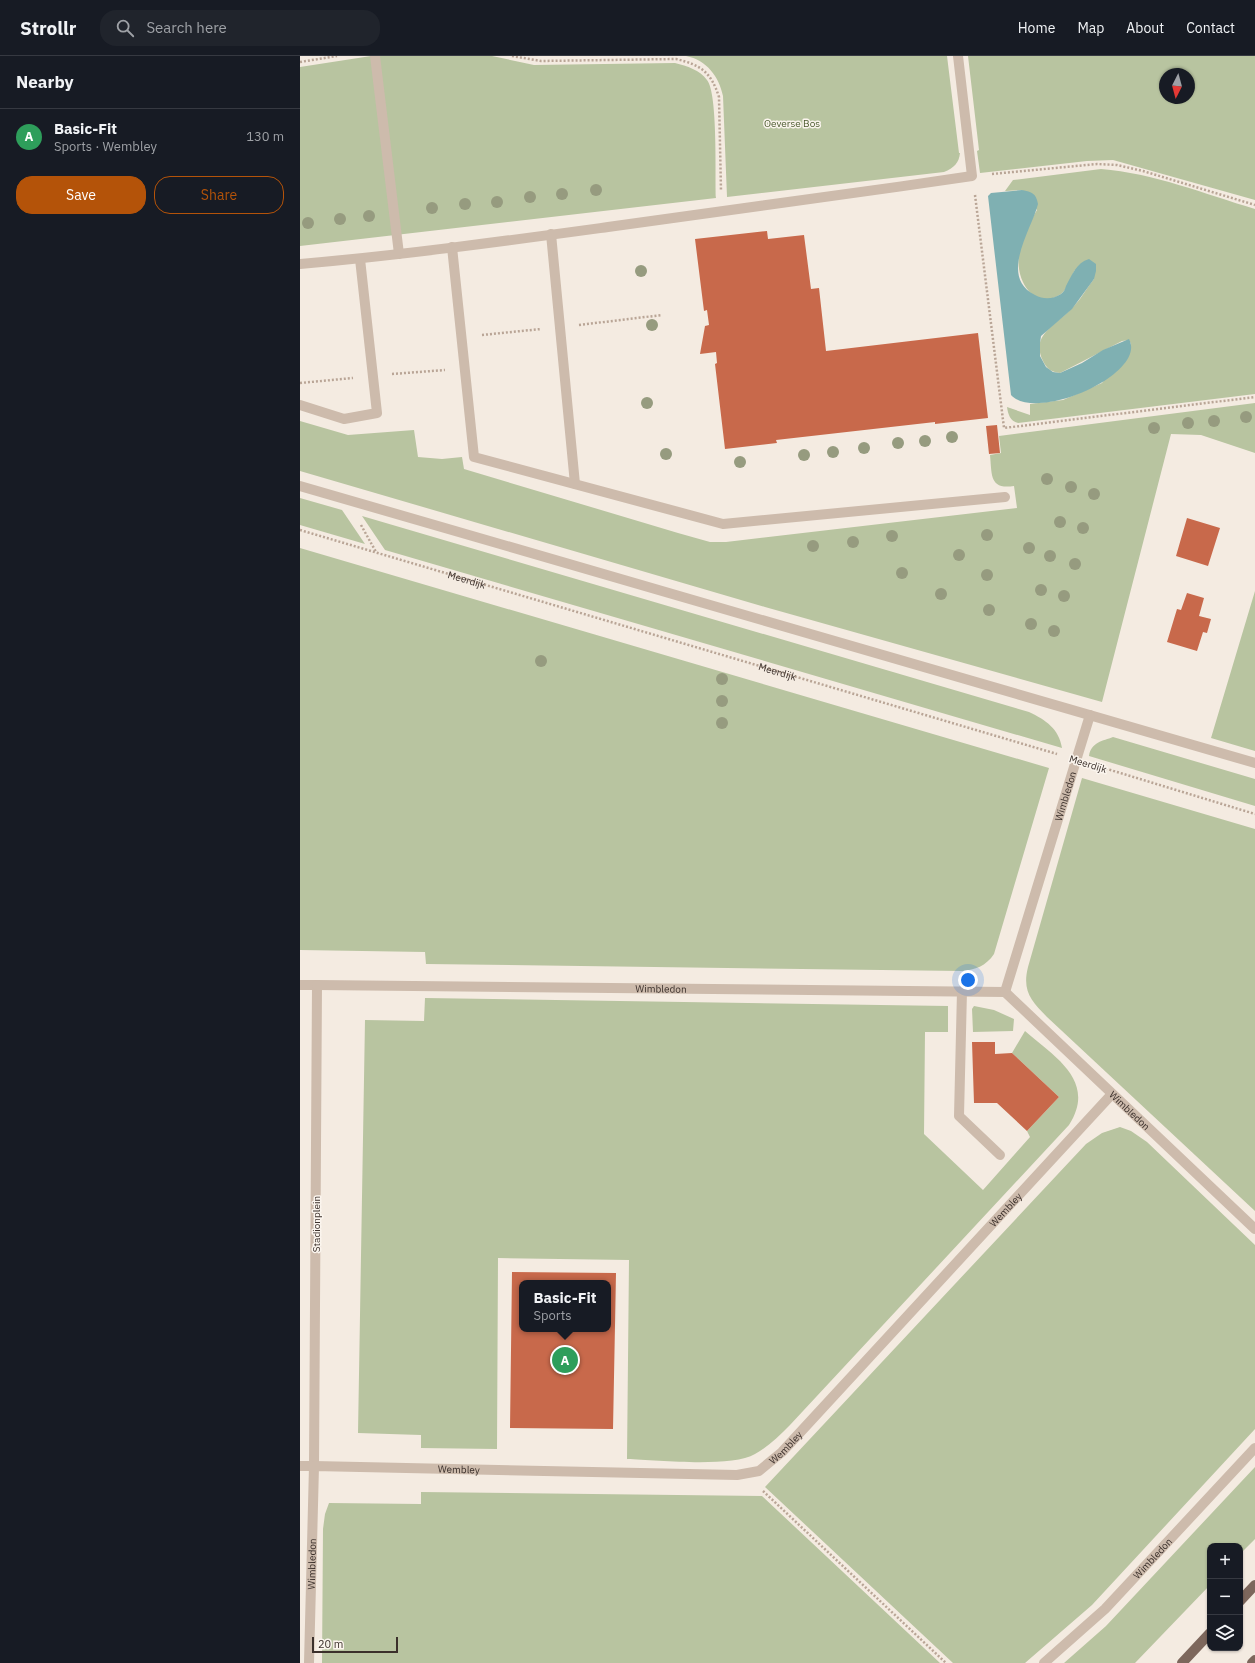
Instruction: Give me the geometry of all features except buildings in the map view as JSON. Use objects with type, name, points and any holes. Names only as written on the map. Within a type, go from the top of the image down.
[{"type":"main road","points":[[1243,1598],[1255,1585]]},
{"type":"main road","points":[[1182,1663],[1207,1636]]},
{"type":"main road","points":[[1177,1663],[1196,1648]]},
{"type":"main road","points":[[1252,1663],[1255,1660]]},
{"type":"street","points":[[376,56],[399,254]]},
{"type":"street","points":[[300,264],[360,259],[722,212],[972,176],[958,56]]},
{"type":"street","points":[[551,234],[575,484]]},
{"type":"street","points":[[452,247],[474,457],[723,524],[1005,497]]},
{"type":"street","points":[[300,405],[344,419],[377,413],[360,259]]},
{"type":"street","points":[[300,486],[1255,763]]},
{"type":"street","name":"Wimbledon","points":[[1005,992],[1090,715]]},
{"type":"street","points":[[300,985],[317,985]]},
{"type":"street","name":"Wimbledon","points":[[317,985],[1005,992],[1255,1229]]},
{"type":"street","name":"Stadionplein","points":[[314,1466],[317,985]]},
{"type":"street","points":[[962,992],[959,1116],[1000,1155]]},
{"type":"street","name":"Wembley","points":[[314,1466],[737,1475],[759,1472],[782,1452],[1112,1094]]},
{"type":"street","name":"Wimbledon","points":[[1044,1663],[1106,1609],[1255,1448]]},
{"type":"street","points":[[300,1466],[314,1466]]},
{"type":"street","name":"Wimbledon","points":[[309,1663],[314,1466]]},
{"type":"path","points":[[300,62],[337,56]]},
{"type":"path","points":[[512,56],[533,61],[660,58],[676,59],[692,63],[708,73],[715,84],[719,97],[722,212]]},
{"type":"path","points":[[1255,205],[1143,171],[1117,165],[1097,164],[972,176],[1004,428],[1255,398]]},
{"type":"path","name":"Meerdijk","points":[[300,530],[1255,814]]},
{"type":"path","points":[[759,1472],[762,1491],[946,1663]]},
{"type":"green space","points":[[371,56],[492,56],[534,65],[675,63],[689,67],[704,77],[711,88],[715,136],[716,198],[300,246],[300,67]]},
{"type":"green space","name":"Oeverse Bos","points":[[686,56],[947,56],[960,153],[958,160],[951,169],[944,172],[727,197],[723,96],[721,89],[715,76],[706,65]]},
{"type":"green space","points":[[968,56],[1255,56],[1255,200],[1113,160],[1087,161],[980,173],[977,151],[979,150]]},
{"type":"green space","points":[[1101,169],[1120,171],[1159,179],[1255,209],[1255,394],[1018,423],[1013,421],[1010,417],[1007,407],[1030,415],[1030,404],[1063,400],[1102,383],[1131,344],[1129,340],[1122,341],[1060,373],[1050,370],[1046,366],[1040,352],[1042,337],[1046,331],[1074,306],[1094,279],[1075,270],[1063,292],[1051,299],[1042,299],[1028,291],[1020,274],[1019,255],[1026,232],[1037,210],[1022,190],[1005,191],[1013,180]]},
{"type":"green space","points":[[1255,403],[1255,453],[1201,435],[1171,434],[1102,702],[765,607],[300,471],[300,421],[348,435],[414,430],[418,457],[442,459],[462,457],[464,469],[710,542],[726,542],[1017,508],[1014,486],[1000,486],[993,479],[990,455],[1001,453],[999,436]]},
{"type":"green space","points":[[300,498],[342,510],[365,544],[300,525]]},
{"type":"green space","points":[[362,516],[1029,712],[1041,718],[1055,730],[1062,748],[385,550]]},
{"type":"green space","points":[[300,548],[1049,768],[994,954],[980,967],[962,971],[426,964],[425,952],[300,950]]},
{"type":"green space","points":[[1255,591],[1255,751],[1211,738]]},
{"type":"green space","points":[[1113,737],[1255,779],[1255,806],[1089,756],[1090,751],[1095,745]]},
{"type":"green space","points":[[1082,778],[1255,829],[1255,1211],[1047,1017],[1036,1006],[1029,995],[1026,975]]},
{"type":"green space","points":[[425,998],[948,1006],[948,1032],[925,1032],[924,1134],[983,1190],[1030,1137],[1027,1131],[1059,1097],[1012,1053],[1025,1031],[1048,1050],[1069,1071],[1075,1083],[1078,1095],[1076,1109],[1069,1125],[790,1425],[769,1445],[755,1454],[729,1461],[712,1462],[674,1462],[627,1459],[629,1260],[498,1258],[497,1449],[421,1448],[421,1435],[358,1433],[365,1020],[424,1021]]},
{"type":"green space","points":[[974,1006],[994,1010],[1014,1019],[1013,1031],[973,1032],[972,1009]]},
{"type":"green space","points":[[1120,1127],[1131,1131],[1147,1142],[1255,1245],[1255,1429],[1092,1605],[1025,1663],[953,1663],[765,1487],[1086,1144],[1102,1133]]},
{"type":"green space","points":[[1255,1467],[1255,1539],[1243,1551],[1243,1543],[1207,1543],[1207,1588],[1135,1663],[1064,1663],[1106,1626]]},
{"type":"green space","points":[[421,1492],[762,1496],[940,1663],[322,1663],[323,1529],[325,1514],[329,1503],[421,1504]]},
{"type":"water","points":[[1022,190],[1028,191],[1035,195],[1038,204],[1020,252],[1018,265],[1019,277],[1024,287],[1038,297],[1055,297],[1063,292],[1072,274],[1081,263],[1089,259],[1096,264],[1094,279],[1072,309],[1041,336],[1040,356],[1046,367],[1053,372],[1060,373],[1082,363],[1103,350],[1129,339],[1130,353],[1122,366],[1107,379],[1086,391],[1064,399],[1043,403],[1024,402],[1011,395],[988,196],[991,193]]},
{"type":"place","name":"Basic-Fit","points":[[565,1360]]}]
